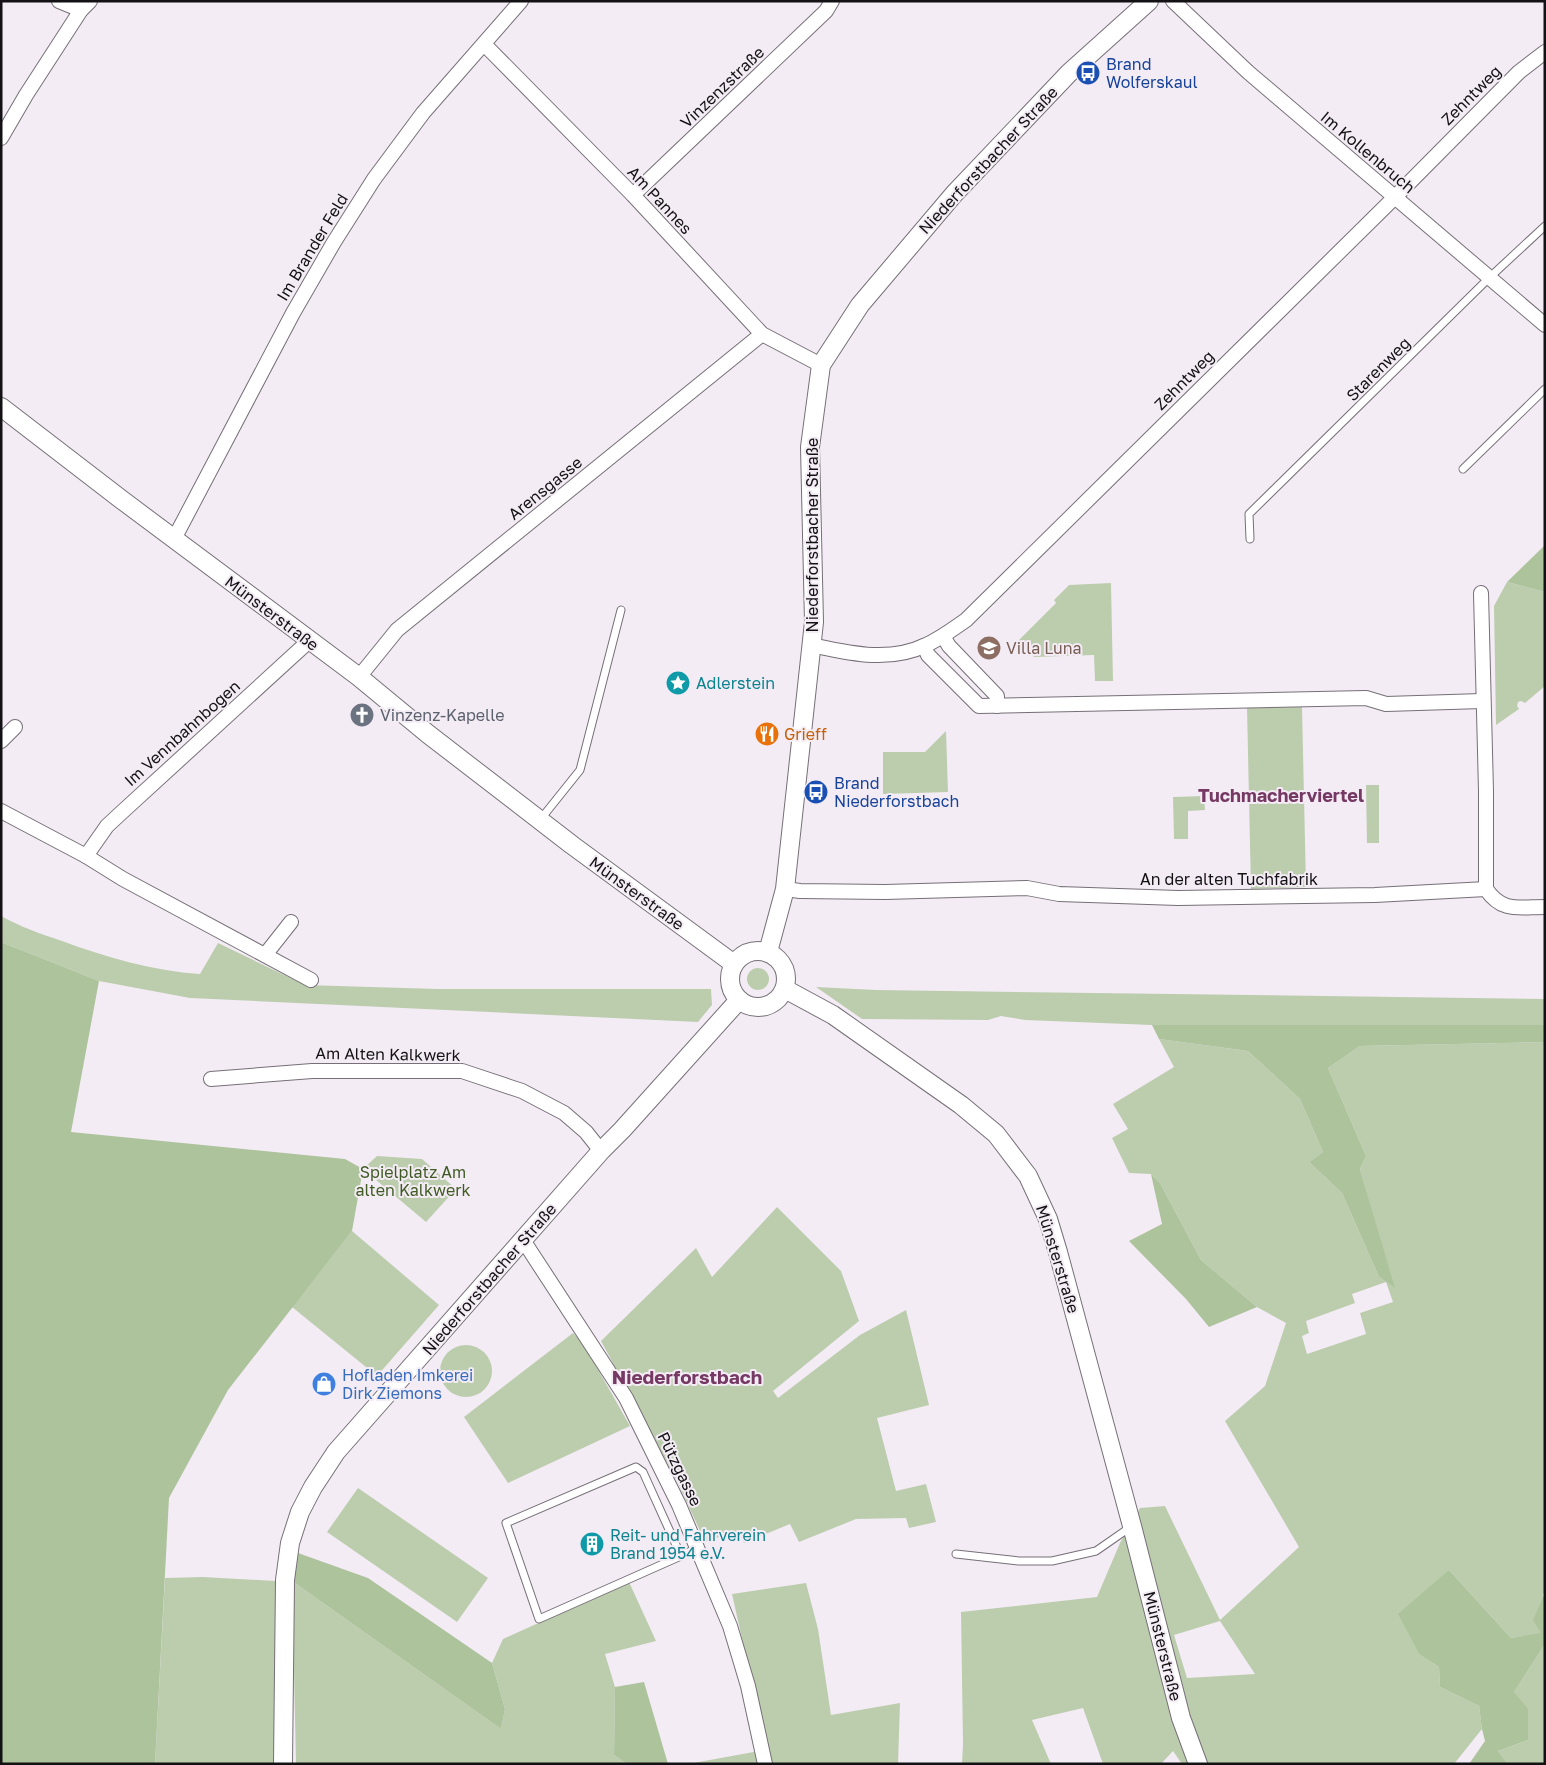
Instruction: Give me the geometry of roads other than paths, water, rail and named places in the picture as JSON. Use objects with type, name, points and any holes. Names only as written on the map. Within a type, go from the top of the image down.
[{"type":"street","points":[[1,138],[26,95],[86,6],[59,1]]},
{"type":"street","name":"Im Brander Feld","points":[[174,539],[324,257],[374,179],[423,113],[521,1]]},
{"type":"street","name":"Vinzenzstraße","points":[[633,195],[826,11],[832,1]]},
{"type":"street","name":"Niederforstbacher Straße","points":[[768,952],[785,889],[811,645],[814,592],[810,448],[821,365],[860,305],[954,194],[1069,73],[1149,1]]},
{"type":"street","name":"Im Kollenbruch","points":[[1173,1],[1248,72],[1545,325]]},
{"type":"street","name":"Am Pannes","points":[[484,44],[633,195],[762,334],[821,365]]},
{"type":"street","name":"Zehntweg","points":[[811,645],[858,654],[879,655],[899,653],[924,646],[966,620],[1395,197],[1519,72],[1545,52]]},
{"type":"street","name":"Arensgasse","points":[[358,677],[397,630],[762,334]]},
{"type":"street","name":"Münsterstraße","points":[[1,407],[358,677],[428,734],[540,820],[734,964]]},
{"type":"street","points":[[1481,593],[1482,701],[1486,791],[1486,889],[1492,899],[1502,906],[1545,907]]},
{"type":"street","points":[[943,636],[949,646],[997,696],[998,706]]},
{"type":"street","name":"Im Vennbahnbogen","points":[[86,856],[107,826],[309,641]]},
{"type":"street","points":[[924,646],[928,655],[979,706],[1366,698],[1386,704],[1482,701]]},
{"type":"street","points":[[1,741],[15,728]]},
{"type":"street","points":[[1,811],[311,980]]},
{"type":"street","name":"An der alten Tuchfabrik","points":[[785,889],[800,891],[885,892],[1027,888],[1058,894],[1178,898],[1375,895],[1486,889]]},
{"type":"street","points":[[265,955],[291,922]]},
{"type":"street","points":[[749,952],[768,952],[778,958],[784,967],[785,990],[772,1004],[763,1007],[750,1006],[739,1000],[733,992],[730,982],[734,964],[749,952]]},
{"type":"street","name":"Münsterstraße","points":[[785,990],[833,1015],[961,1105],[996,1134],[1028,1176],[1051,1227],[1132,1526],[1181,1718],[1198,1764]]},
{"type":"street","name":"Niederforstbacher Straße","points":[[283,1764],[285,1580],[290,1543],[300,1512],[313,1487],[336,1452],[601,1151],[739,1000]]},
{"type":"street","name":"Am Alten Kalkwerk","points":[[211,1079],[312,1071],[462,1071],[522,1091],[564,1113],[586,1132],[601,1151]]},
{"type":"street","name":"Pützgasse","points":[[523,1240],[626,1398],[679,1505],[730,1626],[748,1686],[765,1764]]},
{"type":"lane","name":"Starenweg","points":[[1250,539],[1249,514],[1489,278],[1545,226]]},
{"type":"lane","points":[[1463,469],[1545,389]]},
{"type":"lane","points":[[540,820],[580,770],[621,610]]},
{"type":"lane","points":[[681,1556],[643,1472],[636,1466],[506,1523],[539,1619],[681,1556],[697,1548]]},
{"type":"lane","points":[[956,1554],[1019,1561],[1052,1561],[1096,1551],[1132,1526]]},
{"type":"place","name":"Brand Wolferskaul","points":[[1088,73]]},
{"type":"place","name":"Villa Luna","points":[[989,648]]},
{"type":"place","name":"Adlerstein","points":[[678,683]]},
{"type":"place","name":"Vinzenz-Kapelle","points":[[362,715]]},
{"type":"place","name":"Grieff","points":[[767,734]]},
{"type":"place","name":"Brand Niederforstbach","points":[[816,792]]},
{"type":"place","name":"Hofladen Imkerei Dirk Ziemons","points":[[324,1384]]},
{"type":"place","name":"Reit- und Fahrverein Brand 1954 e.V.","points":[[592,1544]]},
{"type":"district","name":"Tuchmacherviertel","points":[[1281,795]]},
{"type":"district","name":"Niederforstbach","points":[[687,1376]]},
{"type":"park label","name":"Spielplatz Am alten Kalkwerk","points":[[413,1181]]}]
